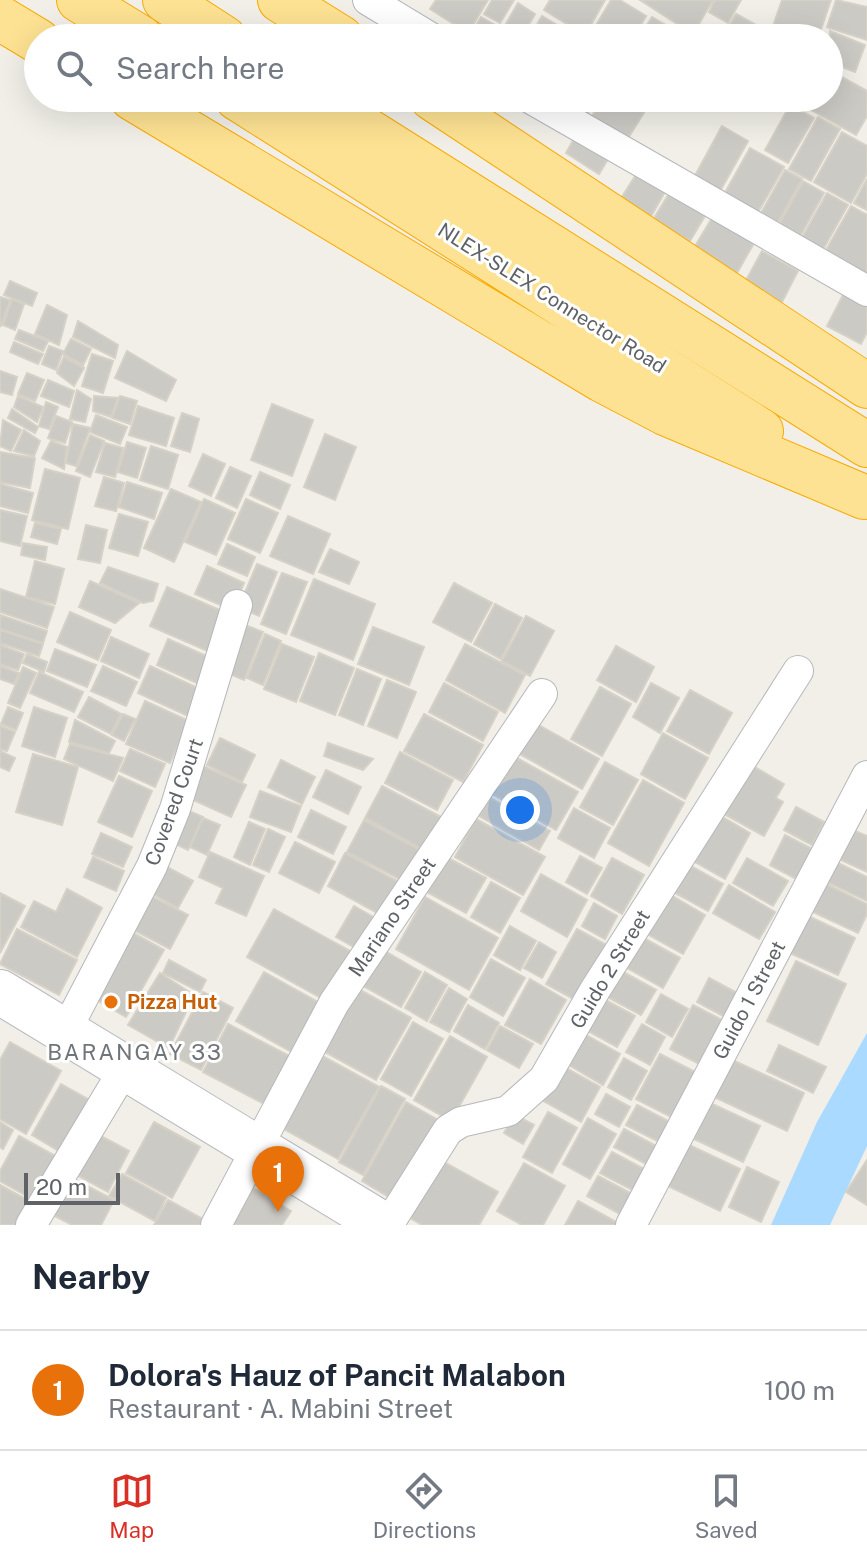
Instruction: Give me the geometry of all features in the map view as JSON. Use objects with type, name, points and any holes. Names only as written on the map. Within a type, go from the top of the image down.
[{"type":"highway","points":[[79,0],[118,24]]},
{"type":"highway","points":[[165,0],[202,24]]},
{"type":"highway","points":[[280,0],[319,24]]},
{"type":"highway","points":[[0,18],[24,33]]},
{"type":"highway","points":[[155,112],[602,380],[665,413],[866,498]]},
{"type":"highway","name":"NLEX-SLEX Connector Road","points":[[259,112],[866,498]]},
{"type":"highway","points":[[338,112],[867,445]]},
{"type":"highway","points":[[453,112],[867,386]]},
{"type":"main road","points":[[0,992],[386,1225]]},
{"type":"street","points":[[368,0],[408,24]]},
{"type":"street","points":[[554,112],[867,291]]},
{"type":"street","name":"Covered Court","points":[[65,1032],[152,866],[175,809],[237,605]]},
{"type":"street","name":"Guido 2 Street","points":[[386,1225],[448,1130],[461,1122],[508,1111],[544,1079],[595,990],[798,671]]},
{"type":"street","name":"Mariano Street","points":[[216,1225],[259,1150],[334,1003],[542,694]]},
{"type":"street","name":"Guido 1 Street","points":[[631,1225],[867,776]]},
{"type":"street","points":[[31,1225],[125,1068]]},
{"type":"water","points":[[867,1033],[867,1146],[830,1225],[771,1225],[817,1122]]},
{"type":"building","points":[[436,0],[488,0],[473,24],[454,24],[430,9]]},
{"type":"building","points":[[492,0],[514,0],[500,23],[484,14]]},
{"type":"building","points":[[550,0],[605,0],[591,24],[567,24],[544,10]]},
{"type":"building","points":[[611,0],[620,0],[646,16],[641,24],[597,24]]},
{"type":"building","points":[[640,0],[713,0],[699,24],[677,24]]},
{"type":"building","points":[[715,0],[741,0],[728,23],[709,12]]},
{"type":"building","points":[[782,0],[831,0],[823,24],[774,24]]},
{"type":"building","points":[[836,0],[867,7],[867,40],[843,32],[843,24],[828,24]]},
{"type":"building","points":[[518,3],[535,14],[529,24],[506,24]]},
{"type":"building","points":[[736,14],[754,24],[730,24]]},
{"type":"building","points":[[542,16],[555,24],[537,24]]},
{"type":"building","points":[[481,17],[493,24],[477,24]]},
{"type":"building","points":[[652,17],[664,24],[648,24]]},
{"type":"building","points":[[843,36],[865,45],[855,72],[843,67]]},
{"type":"building","points":[[843,78],[867,91],[867,116],[856,135],[815,112],[843,112]]},
{"type":"building","points":[[568,112],[588,112],[583,121]]},
{"type":"building","points":[[594,112],[644,112],[622,148],[586,126]]},
{"type":"building","points":[[786,112],[803,112],[814,118],[788,163],[765,150]]},
{"type":"building","points":[[818,117],[840,129],[811,181],[789,169]]},
{"type":"building","points":[[722,126],[748,141],[715,200],[690,185]]},
{"type":"building","points":[[842,132],[867,146],[867,174],[851,203],[814,182]]},
{"type":"building","points":[[574,139],[608,159],[599,174],[566,153]]},
{"type":"building","points":[[750,148],[784,167],[754,219],[721,200]]},
{"type":"building","points":[[785,170],[802,179],[773,232],[756,222]]},
{"type":"building","points":[[637,173],[666,190],[650,218],[620,200]]},
{"type":"building","points":[[867,179],[867,210],[854,203]]},
{"type":"building","points":[[803,181],[824,193],[796,244],[775,232]]},
{"type":"building","points":[[670,192],[706,214],[690,241],[653,220]]},
{"type":"building","points":[[827,193],[848,205],[820,255],[799,243]]},
{"type":"building","points":[[851,206],[867,215],[867,282],[822,257]]},
{"type":"building","points":[[712,218],[754,243],[737,273],[694,248]]},
{"type":"building","points":[[762,251],[798,271],[781,304],[744,284]]},
{"type":"building","points":[[10,281],[37,293],[32,306],[4,295]]},
{"type":"building","points":[[844,293],[867,305],[867,332],[861,344],[827,326]]},
{"type":"building","points":[[0,297],[10,300],[1,326],[0,325]]},
{"type":"building","points":[[12,299],[24,304],[15,330],[3,325]]},
{"type":"building","points":[[47,305],[67,315],[59,345],[35,334]]},
{"type":"building","points":[[78,321],[118,345],[115,358],[73,337]]},
{"type":"building","points":[[19,330],[48,341],[43,351],[15,339]]},
{"type":"building","points":[[71,339],[91,349],[83,365],[63,354]]},
{"type":"building","points":[[14,342],[43,354],[38,364],[10,352]]},
{"type":"building","points":[[49,346],[63,351],[56,370],[42,364]]},
{"type":"building","points":[[127,351],[176,380],[166,401],[115,378]]},
{"type":"building","points":[[92,354],[113,361],[103,393],[82,386]]},
{"type":"building","points":[[64,357],[84,368],[74,386],[57,373]]},
{"type":"building","points":[[0,371],[17,377],[12,395],[0,392]]},
{"type":"building","points":[[27,373],[44,380],[35,401],[18,394]]},
{"type":"building","points":[[48,380],[74,391],[69,407],[41,396]]},
{"type":"building","points":[[77,390],[91,399],[85,422],[70,419]]},
{"type":"building","points":[[18,396],[43,407],[37,422],[14,407]]},
{"type":"building","points":[[94,396],[118,398],[111,417],[93,411]]},
{"type":"building","points":[[120,396],[137,401],[130,424],[112,418]]},
{"type":"building","points":[[46,402],[58,407],[49,429],[39,426]]},
{"type":"building","points":[[272,404],[313,420],[292,476],[251,460]]},
{"type":"building","points":[[138,406],[174,418],[166,446],[129,435]]},
{"type":"building","points":[[12,409],[38,427],[35,433],[8,418]]},
{"type":"building","points":[[182,413],[199,419],[190,452],[171,446]]},
{"type":"building","points":[[96,415],[127,427],[120,444],[90,432]]},
{"type":"building","points":[[56,416],[72,422],[65,443],[48,438]]},
{"type":"building","points":[[3,420],[21,430],[11,451],[0,446]]},
{"type":"building","points":[[73,424],[90,428],[76,466],[66,463]]},
{"type":"building","points":[[24,430],[40,441],[34,456],[14,451]]},
{"type":"building","points":[[325,434],[356,447],[335,500],[304,487]]},
{"type":"building","points":[[90,435],[104,441],[90,477],[76,471]]},
{"type":"building","points":[[51,441],[67,447],[64,469],[42,458]]},
{"type":"building","points":[[127,442],[146,448],[137,478],[118,472]]},
{"type":"building","points":[[105,443],[123,448],[115,477],[96,472]]},
{"type":"building","points":[[151,446],[178,455],[168,489],[140,480]]},
{"type":"building","points":[[0,452],[35,458],[30,488],[0,482]]},
{"type":"building","points":[[203,454],[225,464],[211,496],[189,486]]},
{"type":"building","points":[[230,467],[251,476],[237,508],[216,498]]},
{"type":"building","points":[[45,469],[80,478],[68,529],[32,520]]},
{"type":"building","points":[[260,472],[290,485],[280,509],[250,495]]},
{"type":"building","points":[[104,477],[124,483],[116,511],[95,506]]},
{"type":"building","points":[[127,482],[162,493],[154,519],[119,507]]},
{"type":"building","points":[[0,484],[33,493],[28,513],[0,506]]},
{"type":"building","points":[[171,489],[201,502],[174,562],[144,548]]},
{"type":"building","points":[[204,499],[235,513],[216,555],[185,542]]},
{"type":"building","points":[[246,499],[278,513],[260,553],[228,539]]},
{"type":"building","points":[[0,510],[27,516],[20,546],[0,541]]},
{"type":"building","points":[[119,514],[148,522],[138,556],[109,548]]},
{"type":"building","points":[[288,516],[330,534],[313,574],[270,556]]},
{"type":"building","points":[[35,523],[61,529],[57,544],[31,537]]},
{"type":"building","points":[[86,525],[107,530],[100,563],[78,559]]},
{"type":"building","points":[[23,543],[47,547],[45,560],[21,555]]},
{"type":"building","points":[[227,544],[255,557],[247,576],[218,564]]},
{"type":"building","points":[[330,549],[359,562],[349,584],[319,572]]},
{"type":"building","points":[[35,561],[64,569],[55,604],[26,597]]},
{"type":"building","points":[[257,564],[277,572],[259,616],[239,607]]},
{"type":"building","points":[[207,566],[244,583],[232,610],[195,594]]},
{"type":"building","points":[[108,567],[158,584],[153,601],[143,603],[100,583]]},
{"type":"building","points":[[282,573],[307,582],[286,634],[261,624]]},
{"type":"building","points":[[314,579],[375,604],[353,660],[291,635]]},
{"type":"building","points":[[90,581],[139,603],[115,623],[79,607]]},
{"type":"building","points":[[454,583],[492,603],[471,642],[433,622]]},
{"type":"building","points":[[167,587],[229,614],[212,653],[150,626]]},
{"type":"building","points":[[0,589],[54,607],[47,628],[0,612]]},
{"type":"building","points":[[495,604],[522,618],[501,659],[474,644]]},
{"type":"building","points":[[70,612],[111,630],[98,660],[57,642]]},
{"type":"building","points":[[0,615],[47,631],[43,643],[0,629]]},
{"type":"building","points":[[526,616],[554,631],[530,676],[502,661]]},
{"type":"building","points":[[240,623],[263,632],[244,680],[220,670]]},
{"type":"building","points":[[373,627],[424,647],[409,685],[358,664]]},
{"type":"building","points":[[0,630],[43,644],[39,656],[0,643]]},
{"type":"building","points":[[265,634],[281,641],[263,685],[247,678]]},
{"type":"building","points":[[111,637],[149,654],[139,678],[101,661]]},
{"type":"building","points":[[168,639],[211,658],[199,684],[157,665]]},
{"type":"building","points":[[282,644],[314,657],[296,702],[264,689]]},
{"type":"building","points":[[465,644],[525,675],[505,713],[446,680]]},
{"type":"building","points":[[0,645],[24,654],[18,670],[0,664]]},
{"type":"building","points":[[616,646],[654,667],[636,702],[597,680]]},
{"type":"building","points":[[55,649],[96,665],[87,687],[47,671]]},
{"type":"building","points":[[319,653],[354,668],[335,715],[300,701]]},
{"type":"building","points":[[27,654],[47,662],[44,672],[23,663]]},
{"type":"building","points":[[0,666],[19,673],[14,684],[0,679]]},
{"type":"building","points":[[103,666],[137,682],[126,706],[91,691]]},
{"type":"building","points":[[150,666],[202,690],[190,717],[138,693]]},
{"type":"building","points":[[23,667],[36,673],[20,708],[8,703]]},
{"type":"building","points":[[357,669],[381,679],[363,725],[339,715]]},
{"type":"building","points":[[39,672],[83,692],[74,712],[30,693]]},
{"type":"building","points":[[387,680],[416,692],[397,738],[368,726]]},
{"type":"building","points":[[444,683],[498,712],[483,741],[429,712]]},
{"type":"building","points":[[651,683],[679,698],[660,733],[633,717]]},
{"type":"building","points":[[600,687],[631,704],[602,756],[571,739]]},
{"type":"building","points":[[690,690],[732,713],[709,754],[667,731]]},
{"type":"building","points":[[89,697],[121,714],[111,734],[78,717]]},
{"type":"building","points":[[145,701],[189,721],[170,763],[126,744]]},
{"type":"building","points":[[8,707],[23,713],[16,730],[1,724]]},
{"type":"building","points":[[34,707],[67,718],[55,757],[22,746]]},
{"type":"building","points":[[123,714],[135,719],[124,741],[112,735]]},
{"type":"building","points":[[424,714],[483,745],[463,782],[404,751]]},
{"type":"building","points":[[528,719],[599,759],[582,789],[511,749]]},
{"type":"building","points":[[75,720],[115,741],[109,753],[69,742]]},
{"type":"building","points":[[0,726],[15,732],[7,751],[0,749]]},
{"type":"building","points":[[663,733],[708,758],[685,799],[641,774]]},
{"type":"building","points":[[220,738],[255,755],[242,782],[207,765]]},
{"type":"building","points":[[328,743],[373,759],[363,770],[324,756]]},
{"type":"building","points":[[70,744],[123,758],[113,781],[64,759]]},
{"type":"building","points":[[130,749],[165,764],[155,787],[120,771]]},
{"type":"building","points":[[0,751],[15,758],[9,771],[0,767]]},
{"type":"building","points":[[400,752],[453,780],[437,810],[385,783]]},
{"type":"building","points":[[506,752],[578,792],[556,830],[485,790]]},
{"type":"building","points":[[33,754],[78,767],[62,825],[16,812]]},
{"type":"building","points":[[281,760],[315,777],[302,804],[268,787]]},
{"type":"building","points":[[744,761],[784,784],[776,798],[783,802],[764,836],[717,810]]},
{"type":"building","points":[[605,762],[638,780],[613,825],[580,807]]},
{"type":"building","points":[[196,763],[246,785],[231,817],[182,795]]},
{"type":"building","points":[[326,770],[361,787],[348,814],[313,797]]},
{"type":"building","points":[[119,776],[152,791],[132,837],[98,822]]},
{"type":"building","points":[[643,780],[684,803],[649,866],[608,843]]},
{"type":"building","points":[[382,786],[441,817],[424,850],[365,818]]},
{"type":"building","points":[[260,791],[301,806],[291,832],[250,817]]},
{"type":"building","points":[[490,798],[550,831],[539,850],[479,816]]},
{"type":"building","points":[[180,807],[203,817],[188,850],[165,839]]},
{"type":"building","points":[[796,807],[824,822],[812,845],[784,830]]},
{"type":"building","points":[[574,808],[610,828],[594,858],[558,838]]},
{"type":"building","points":[[311,810],[346,827],[333,854],[298,837]]},
{"type":"building","points":[[714,812],[750,833],[725,879],[688,858]]},
{"type":"building","points":[[203,818],[220,825],[207,855],[190,847]]},
{"type":"building","points":[[476,819],[545,857],[523,895],[455,857]]},
{"type":"building","points":[[364,820],[424,852],[407,883],[347,852]]},
{"type":"building","points":[[249,822],[265,829],[250,865],[234,857]]},
{"type":"building","points":[[268,829],[285,837],[269,872],[253,865]]},
{"type":"building","points":[[853,830],[867,836],[867,872],[839,859]]},
{"type":"building","points":[[101,833],[132,847],[123,867],[92,854]]},
{"type":"building","points":[[785,835],[818,852],[802,882],[770,865]]},
{"type":"building","points":[[295,842],[335,862],[319,893],[279,873]]},
{"type":"building","points":[[210,852],[264,876],[246,916],[216,903],[223,888],[199,877]]},
{"type":"building","points":[[345,853],[399,882],[381,915],[328,886]]},
{"type":"building","points":[[580,856],[602,868],[587,894],[566,882]]},
{"type":"building","points":[[93,857],[124,871],[116,891],[84,877]]},
{"type":"building","points":[[446,857],[486,878],[466,913],[427,892]]},
{"type":"building","points":[[612,858],[644,875],[622,914],[591,896]]},
{"type":"building","points":[[747,858],[788,881],[773,906],[733,883]]},
{"type":"building","points":[[684,862],[723,884],[708,911],[668,889]]},
{"type":"building","points":[[836,862],[867,877],[867,901],[827,882]]},
{"type":"building","points":[[165,866],[193,881],[178,908],[151,893]]},
{"type":"building","points":[[541,874],[587,900],[567,937],[521,911]]},
{"type":"building","points":[[491,882],[520,898],[500,933],[471,917]]},
{"type":"building","points":[[826,884],[867,904],[867,914],[858,933],[813,912]]},
{"type":"building","points":[[729,885],[775,912],[759,939],[713,913]]},
{"type":"building","points":[[67,889],[102,908],[77,957],[21,927],[34,901],[56,912]]},
{"type":"building","points":[[664,891],[705,915],[683,954],[642,931]]},
{"type":"building","points":[[0,893],[25,906],[0,953]]},
{"type":"building","points":[[145,893],[188,915],[170,949],[128,927]]},
{"type":"building","points":[[425,897],[498,938],[469,990],[396,949]]},
{"type":"building","points":[[594,903],[617,916],[605,939],[582,926]]},
{"type":"building","points":[[354,906],[377,919],[359,950],[336,937]]},
{"type":"building","points":[[274,909],[357,955],[330,1003],[247,957]]},
{"type":"building","points":[[808,916],[855,938],[838,975],[790,953]]},
{"type":"building","points":[[510,926],[536,941],[520,970],[494,955]]},
{"type":"building","points":[[17,929],[77,960],[59,995],[0,964]]},
{"type":"building","points":[[126,929],[164,950],[126,1017],[88,995]]},
{"type":"building","points":[[577,929],[610,947],[579,1002],[546,984]]},
{"type":"building","points":[[636,934],[680,958],[663,988],[620,964]]},
{"type":"building","points":[[539,942],[556,952],[542,978],[524,968]]},
{"type":"building","points":[[378,947],[421,972],[401,1007],[358,983]]},
{"type":"building","points":[[491,959],[525,978],[503,1016],[470,997]]},
{"type":"building","points":[[169,960],[206,980],[200,992],[163,973]]},
{"type":"building","points":[[796,961],[846,984],[818,1045],[767,1021]]},
{"type":"building","points":[[614,967],[656,990],[641,1015],[600,993]]},
{"type":"building","points":[[264,972],[325,1006],[297,1055],[236,1021]]},
{"type":"building","points":[[425,972],[447,985],[427,1021],[405,1008]]},
{"type":"building","points":[[160,973],[194,995],[169,1048],[128,1025]]},
{"type":"building","points":[[709,978],[739,994],[727,1018],[697,1002]]},
{"type":"building","points":[[530,979],[566,1000],[541,1044],[505,1025]]},
{"type":"building","points":[[351,985],[411,1018],[376,1080],[316,1047]]},
{"type":"building","points":[[449,988],[467,999],[449,1032],[430,1022]]},
{"type":"building","points":[[203,992],[233,1008],[201,1070],[170,1054]]},
{"type":"building","points":[[661,994],[688,1009],[672,1037],[646,1022]]},
{"type":"building","points":[[596,995],[635,1016],[617,1047],[579,1026]]},
{"type":"building","points":[[468,1005],[499,1023],[485,1049],[454,1031]]},
{"type":"building","points":[[693,1005],[724,1021],[701,1065],[670,1049]]},
{"type":"building","points":[[413,1022],[443,1039],[411,1096],[381,1079]]},
{"type":"building","points":[[228,1024],[297,1060],[272,1108],[203,1072]]},
{"type":"building","points":[[642,1024],[665,1037],[650,1065],[626,1052]]},
{"type":"building","points":[[500,1026],[533,1044],[519,1068],[487,1050]]},
{"type":"building","points":[[579,1031],[620,1054],[603,1085],[562,1061]]},
{"type":"building","points":[[450,1036],[487,1057],[451,1121],[414,1100]]},
{"type":"building","points":[[10,1042],[61,1071],[26,1134],[0,1119],[0,1060]]},
{"type":"building","points":[[779,1045],[826,1067],[813,1093],[767,1071]]},
{"type":"building","points":[[315,1052],[379,1087],[338,1159],[275,1124]]},
{"type":"building","points":[[660,1054],[701,1075],[677,1120],[636,1099]]},
{"type":"building","points":[[624,1058],[647,1071],[631,1100],[608,1087]]},
{"type":"building","points":[[730,1059],[804,1093],[787,1131],[712,1096]]},
{"type":"building","points":[[559,1064],[600,1087],[581,1122],[540,1099]]},
{"type":"building","points":[[61,1084],[93,1102],[64,1154],[32,1135]]},
{"type":"building","points":[[381,1086],[405,1099],[363,1175],[339,1162]]},
{"type":"building","points":[[606,1094],[630,1107],[619,1127],[595,1114]]},
{"type":"building","points":[[406,1102],[438,1120],[394,1200],[362,1181]]},
{"type":"building","points":[[710,1103],[760,1126],[743,1162],[694,1139]]},
{"type":"building","points":[[637,1105],[672,1123],[661,1143],[626,1125]]},
{"type":"building","points":[[548,1112],[577,1128],[552,1173],[523,1157]]},
{"type":"building","points":[[515,1115],[534,1125],[523,1144],[504,1133]]},
{"type":"building","points":[[588,1118],[616,1134],[590,1179],[563,1164]]},
{"type":"building","points":[[0,1122],[13,1130],[3,1149],[0,1147]]},
{"type":"building","points":[[154,1122],[200,1147],[172,1198],[126,1173]]},
{"type":"building","points":[[624,1129],[658,1147],[648,1165],[614,1147]]},
{"type":"building","points":[[97,1134],[129,1151],[108,1192],[75,1174]]},
{"type":"building","points":[[19,1136],[57,1157],[34,1200],[0,1181],[0,1171]]},
{"type":"building","points":[[687,1144],[740,1169],[720,1211],[668,1186]]},
{"type":"building","points":[[612,1152],[653,1174],[642,1195],[600,1173]]},
{"type":"building","points":[[435,1157],[498,1192],[479,1225],[422,1225],[403,1214]]},
{"type":"building","points":[[867,1160],[867,1205],[846,1192]]},
{"type":"building","points":[[524,1163],[565,1186],[543,1225],[522,1225],[497,1211]]},
{"type":"building","points":[[747,1167],[779,1182],[761,1222],[729,1207]]},
{"type":"building","points":[[122,1174],[166,1198],[155,1221],[109,1196]]},
{"type":"building","points":[[598,1176],[634,1195],[624,1216],[587,1196]]},
{"type":"building","points":[[70,1177],[114,1200],[101,1225],[72,1225],[51,1214]]},
{"type":"building","points":[[0,1185],[31,1202],[18,1225],[0,1225]]},
{"type":"building","points":[[249,1186],[291,1211],[282,1225],[226,1225]]},
{"type":"building","points":[[168,1200],[212,1224],[154,1225]]},
{"type":"building","points":[[578,1201],[618,1223],[617,1225],[565,1225]]},
{"type":"place","name":"Pizza Hut","points":[[111,1002]]},
{"type":"place","name":"Dolora's Hauz of Pancit Malabon","points":[[278,1212]]},
{"type":"district","name":"BARANGAY 33","points":[[135,1052]]}]
